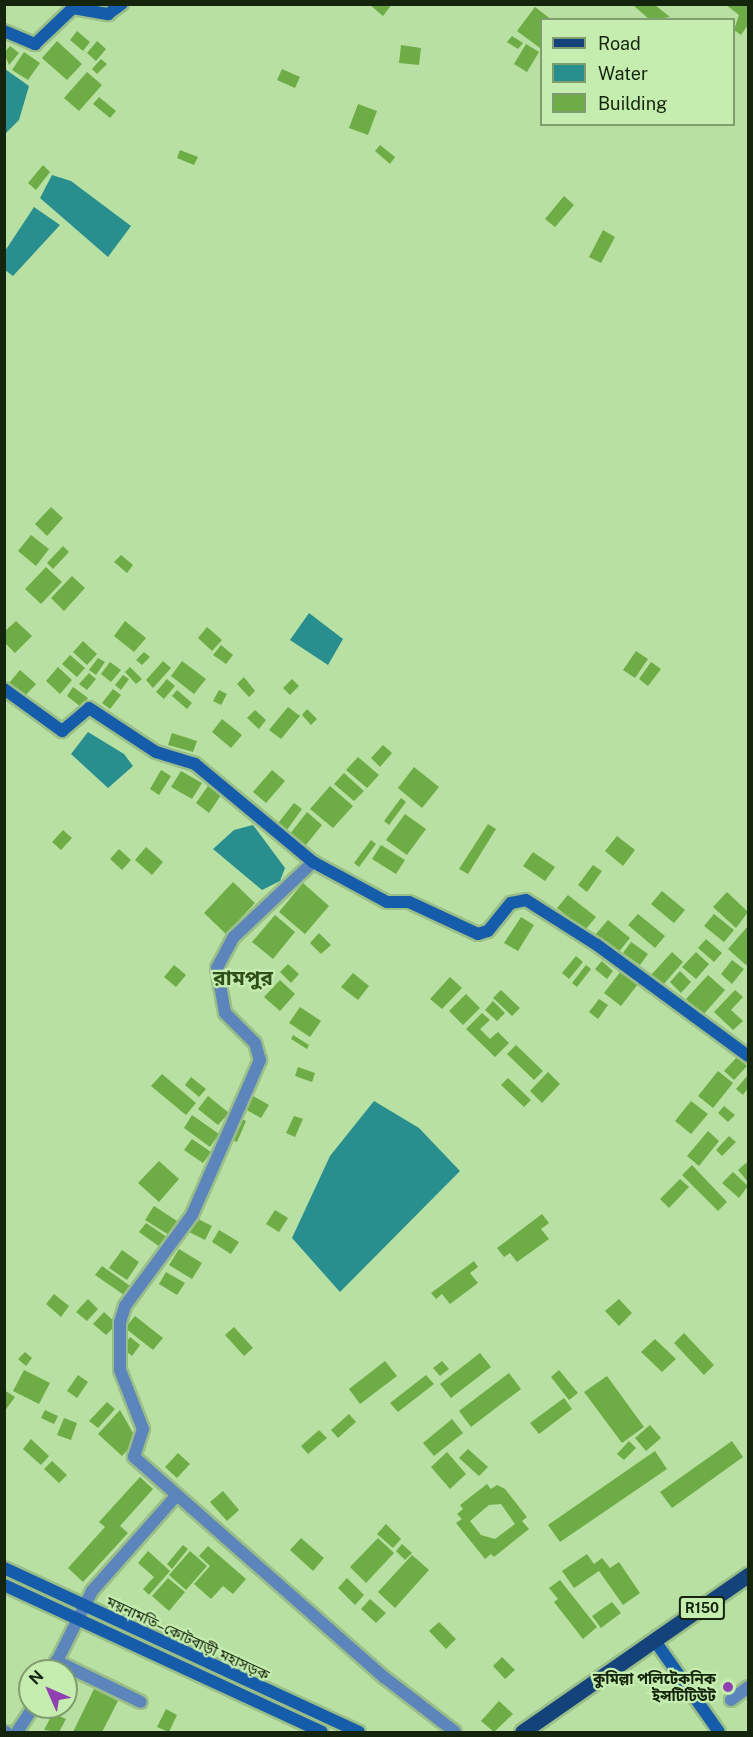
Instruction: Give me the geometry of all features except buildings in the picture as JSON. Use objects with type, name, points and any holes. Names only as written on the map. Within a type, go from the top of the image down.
[{"type":"main road","points":[[4,31],[35,44],[73,8],[108,14],[122,4]]},
{"type":"main road","points":[[4,689],[62,731],[89,708],[156,752],[195,764],[313,862],[387,902],[409,902],[473,934],[488,932],[511,903],[526,900],[597,945],[748,1056]]},
{"type":"main road","name":"ময়নামতি–কোটবাড়ী মহাসড়ক","points":[[4,1568],[359,1732]]},
{"type":"main road","name":"R150","points":[[522,1732],[747,1580]]},
{"type":"main road","name":"ময়নামতি–কোটবাড়ী মহাসড়ক","points":[[4,1585],[322,1732]]},
{"type":"main road","points":[[655,1641],[719,1732]]},
{"type":"street","points":[[313,862],[222,952],[217,968],[221,1003],[255,1043],[260,1060],[192,1215],[125,1306],[120,1322],[120,1370],[143,1429],[134,1457],[176,1496],[455,1732]]},
{"type":"street","points":[[57,1659],[83,1606],[176,1496]]},
{"type":"street","points":[[78,1676],[141,1702]]},
{"type":"street","points":[[731,1700],[748,1687]]},
{"type":"street","points":[[17,1732],[25,1719]]},
{"type":"water","points":[[5,69],[29,86],[19,120],[5,134]]},
{"type":"water","points":[[52,175],[71,181],[131,226],[108,257],[40,198]]},
{"type":"water","points":[[34,207],[60,225],[13,276],[5,270],[5,251]]},
{"type":"water","points":[[309,613],[343,639],[328,665],[290,640]]},
{"type":"water","points":[[88,732],[124,754],[133,766],[108,788],[71,754]]},
{"type":"water","points":[[253,825],[285,868],[280,881],[262,890],[213,849],[234,830]]},
{"type":"water","points":[[374,1101],[419,1128],[460,1171],[340,1292],[292,1238],[330,1156]]},
{"type":"place","name":"কুমিল্লা পলিটেকনিক ইন্সটিটিউট","points":[[728,1687]]},
{"type":"district","name":"রামপুর","points":[[243,978]]}]
